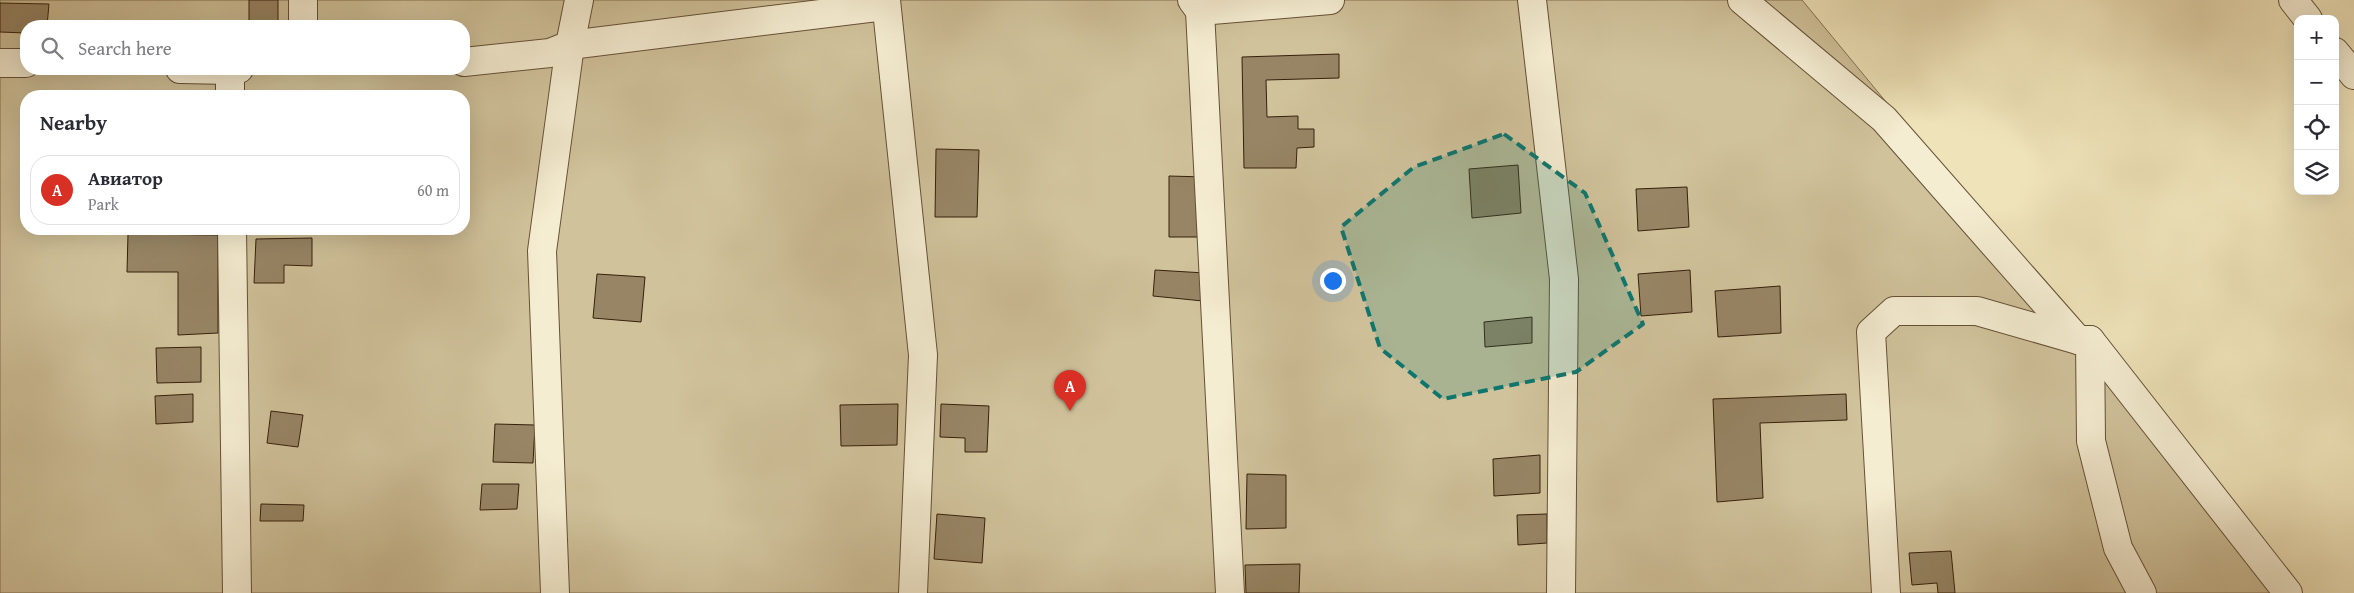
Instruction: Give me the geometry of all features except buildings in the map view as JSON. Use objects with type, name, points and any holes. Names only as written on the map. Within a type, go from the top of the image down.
[{"type":"street","points":[[303,0],[303,20]]},
{"type":"street","points":[[554,593],[542,251],[570,45],[579,0]]},
{"type":"street","points":[[1230,593],[1196,5],[1330,0]]},
{"type":"street","points":[[1532,0],[1564,279],[1561,593]]},
{"type":"street","points":[[1742,0],[1884,118],[2084,340],[2288,593]]},
{"type":"street","points":[[2293,0],[2305,15]]},
{"type":"street","points":[[470,61],[550,53],[570,45],[886,3],[923,355],[913,593]]},
{"type":"street","points":[[2339,57],[2354,74]]},
{"type":"street","points":[[0,62],[20,64]]},
{"type":"street","points":[[215,75],[233,78]]},
{"type":"street","points":[[232,235],[237,593]]},
{"type":"street","points":[[1886,593],[1871,332],[1894,311],[1977,311],[2084,340]]},
{"type":"street","points":[[2084,340],[2091,441],[2118,548],[2142,593]]},
{"type":"highlighted area","points":[[1504,134],[1585,193],[1643,324],[1576,372],[1443,399],[1380,348],[1341,227],[1414,167]]},
{"type":"shaded area","points":[[0,0],[1802,0],[2291,593],[0,593]]},
{"type":"place","name":"Авиатор","points":[[1070,411]]}]
